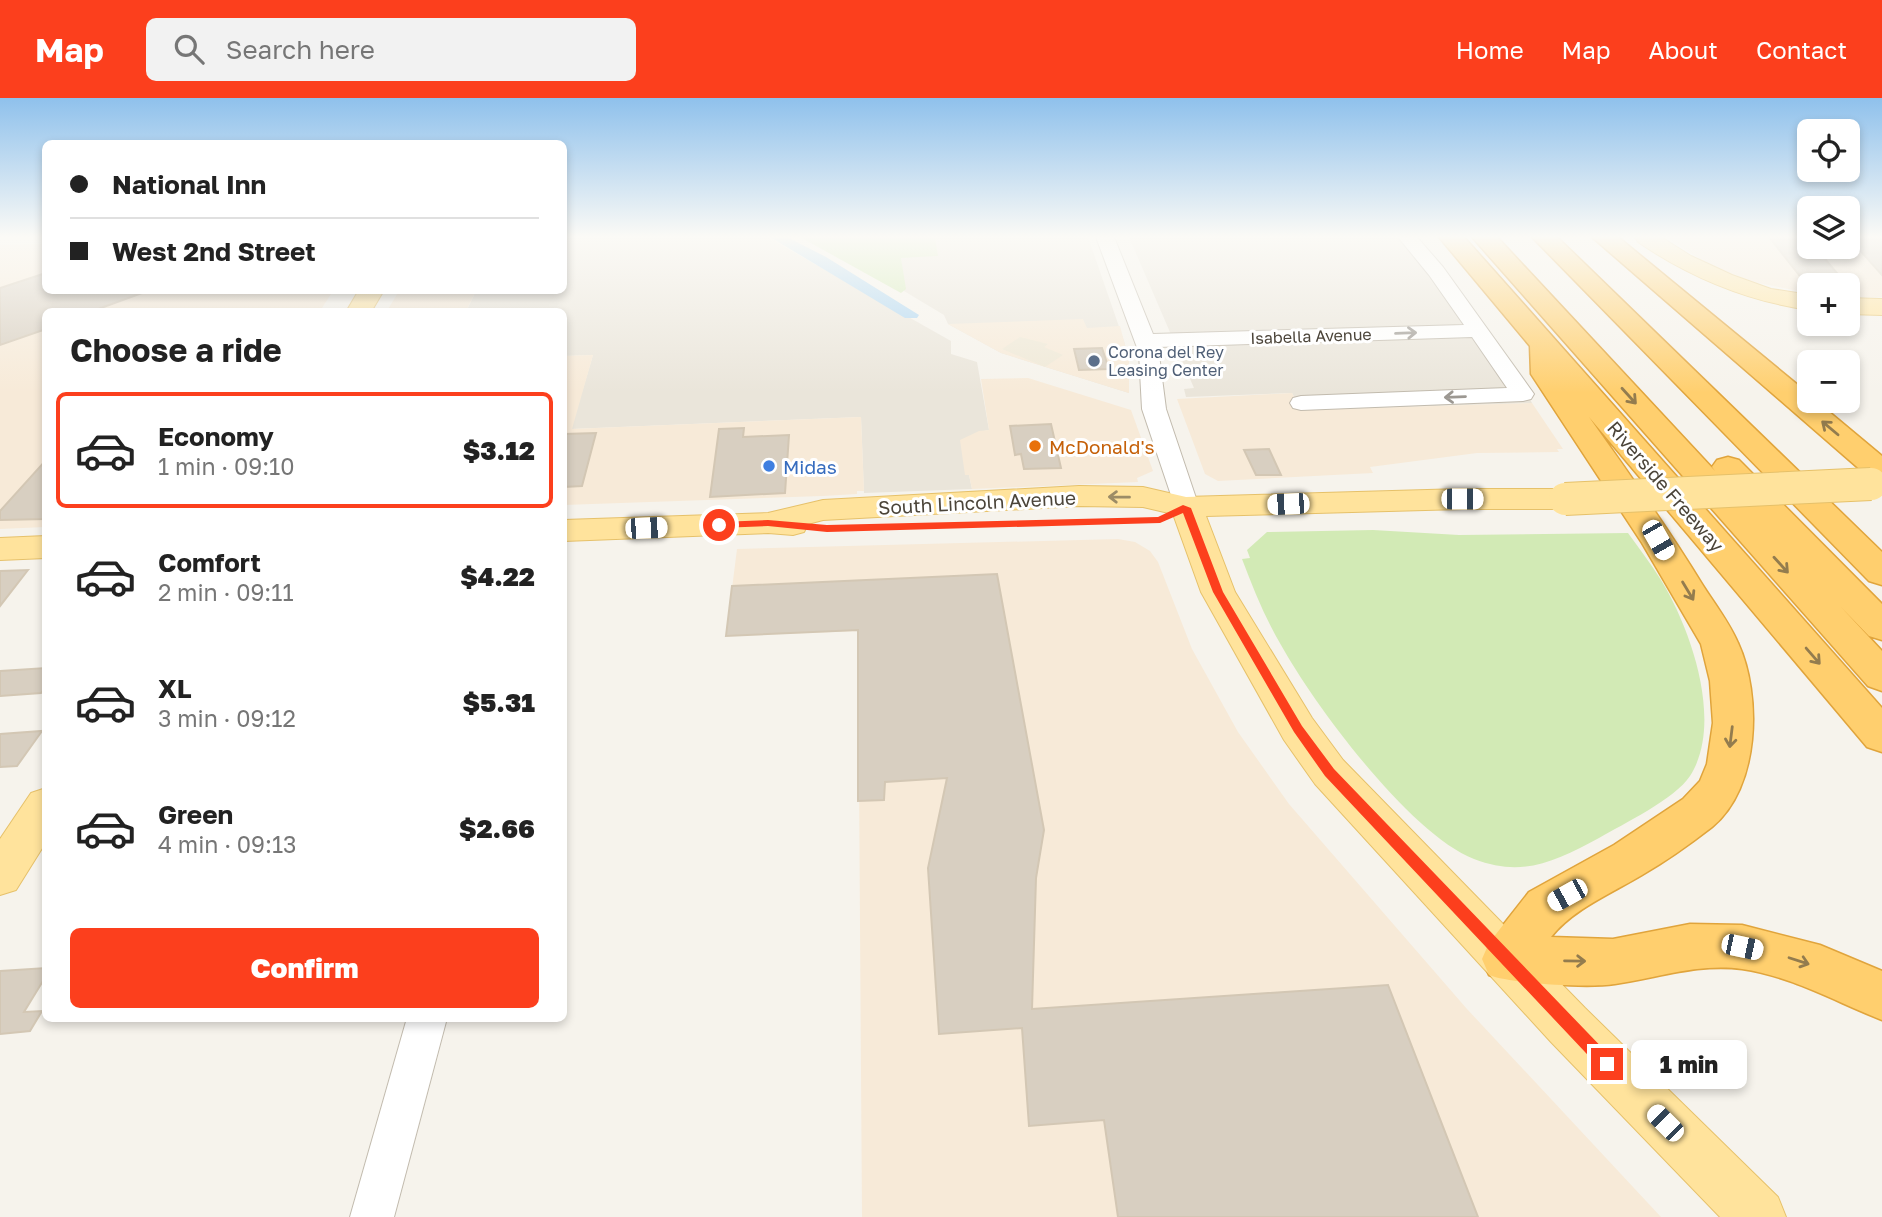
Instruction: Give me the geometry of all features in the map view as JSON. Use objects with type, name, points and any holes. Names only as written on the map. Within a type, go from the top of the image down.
[{"type":"highway","name":"Riverside Freeway","points":[[1496,289],[1882,736]]},
{"type":"highway","points":[[1531,289],[1882,676]]},
{"type":"highway","points":[[1556,289],[1882,627]]},
{"type":"highway","points":[[1597,289],[1882,573]]},
{"type":"highway","points":[[1663,289],[1878,480]]},
{"type":"highway","points":[[1506,959],[1546,907],[1630,859],[1699,812],[1718,791],[1728,764],[1733,723],[1730,681],[1720,644],[1658,540],[1545,374],[1544,346]]},
{"type":"highway","points":[[1506,959],[1613,962],[1689,946],[1742,947],[1820,968],[1882,996]]},
{"type":"main road","points":[[1751,289],[1797,300]]},
{"type":"main road","points":[[1860,306],[1882,307]]},
{"type":"main road","name":"South Lincoln Avenue","points":[[567,531],[768,523],[827,528],[1160,520],[1186,508],[1462,499],[1564,499],[1724,492],[1878,480]]},
{"type":"main road","points":[[1186,508],[1218,592],[1305,739],[1329,772],[1387,836],[1758,1217]]},
{"type":"main road","points":[[0,549],[42,547]]},
{"type":"main road","points":[[0,876],[42,810]]},
{"type":"street","points":[[1125,289],[1150,353],[1154,409],[1186,508]]},
{"type":"street","points":[[1301,403],[1523,394],[1448,289]]},
{"type":"street","name":"Isabella Avenue","points":[[1145,341],[1477,331]]},
{"type":"street","points":[[372,1217],[426,1022]]},
{"type":"shaded area","points":[[0,289],[42,289],[42,294],[331,294],[322,308],[42,308],[42,527],[0,529]]},
{"type":"shaded area","points":[[567,289],[859,289],[951,341],[951,354],[977,362],[989,430],[979,432],[965,475],[969,475],[972,489],[864,493],[861,417],[571,429],[593,355],[567,356],[567,308],[468,308],[475,294],[567,294]]},
{"type":"shaded area","points":[[1106,289],[1129,360],[1129,393],[1001,353],[948,324],[944,315],[904,291]]},
{"type":"shaded area","points":[[1151,289],[1454,289],[1518,378],[1532,403],[1301,410],[1292,393],[1186,397],[1184,389],[1194,388]]},
{"type":"shaded area","points":[[1860,289],[1882,289],[1882,297],[1860,297]]},
{"type":"shaded area","points":[[397,294],[474,294],[468,308],[389,308]]},
{"type":"shaded area","points":[[1083,319],[1087,328],[1120,326],[1129,360],[1129,393],[1001,353],[948,324]]},
{"type":"shaded area","points":[[1020,337],[1048,344],[1044,347],[1063,355],[1045,367],[1002,349]]},
{"type":"shaded area","points":[[593,355],[572,429],[861,417],[864,491],[857,491],[857,494],[823,496],[567,505],[567,356]]},
{"type":"shaded area","points":[[1028,378],[1131,410],[1153,471],[1137,478],[1138,482],[972,489],[969,475],[965,475],[960,440],[979,431],[989,430],[981,379]]},
{"type":"shaded area","points":[[1292,393],[1301,410],[1532,403],[1563,449],[1557,449],[1559,452],[1477,453],[1370,467],[1373,473],[1218,481],[1205,474],[1177,399]]},
{"type":"shaded area","points":[[1118,539],[1135,542],[1150,551],[1158,562],[1192,649],[1238,732],[1289,804],[1467,1009],[1661,1217],[862,1217],[858,631],[726,636],[737,549]]},
{"type":"green space","points":[[1373,530],[1459,535],[1628,533],[1672,600],[1683,624],[1700,677],[1704,730],[1700,754],[1683,785],[1661,802],[1568,854],[1524,867],[1508,867],[1474,859],[1449,845],[1422,824],[1366,766],[1316,701],[1275,635],[1242,559],[1250,558],[1247,550],[1267,532]]},
{"type":"building","points":[[0,289],[42,289],[42,294],[139,294],[101,308],[42,308],[42,330],[0,345]]},
{"type":"building","name":"Corona del Rey Leasing Center","points":[[1102,348],[1109,369],[1079,370],[1074,349]]},
{"type":"building","name":"McDonald's","points":[[1051,424],[1061,468],[1024,469],[1021,454],[1015,455],[1010,426]]},
{"type":"building","points":[[744,428],[743,437],[789,435],[785,493],[710,497],[719,429]]},
{"type":"building","points":[[596,433],[582,486],[567,487],[567,434]]},
{"type":"building","points":[[1269,449],[1281,475],[1256,475],[1244,450]]},
{"type":"building","points":[[42,464],[42,519],[0,520],[0,511]]},
{"type":"building","points":[[28,570],[0,606],[0,571]]},
{"type":"building","points":[[997,574],[1044,830],[1036,878],[1032,1009],[1388,985],[1478,1217],[1118,1217],[1104,1120],[1029,1126],[1022,1028],[939,1034],[928,868],[947,778],[885,782],[884,800],[858,801],[858,630],[726,636],[732,586]]},
{"type":"building","points":[[42,668],[42,692],[0,696],[0,671]]},
{"type":"building","points":[[42,731],[17,766],[0,767],[0,734]]},
{"type":"building","points":[[42,968],[42,983],[24,1012],[42,1011],[30,1031],[0,1034],[0,971]]},
{"type":"waterway","points":[[869,289],[911,315]]},
{"type":"place","name":"Corona del Rey Leasing Center","points":[[1094,361]]},
{"type":"place","name":"McDonald's","points":[[1035,446]]},
{"type":"place","name":"Midas","points":[[769,466]]},
{"type":"route","points":[[719,525],[768,523],[827,528],[1160,520],[1186,508],[1218,592],[1298,729],[1329,772],[1387,836],[1607,1064]]}]
